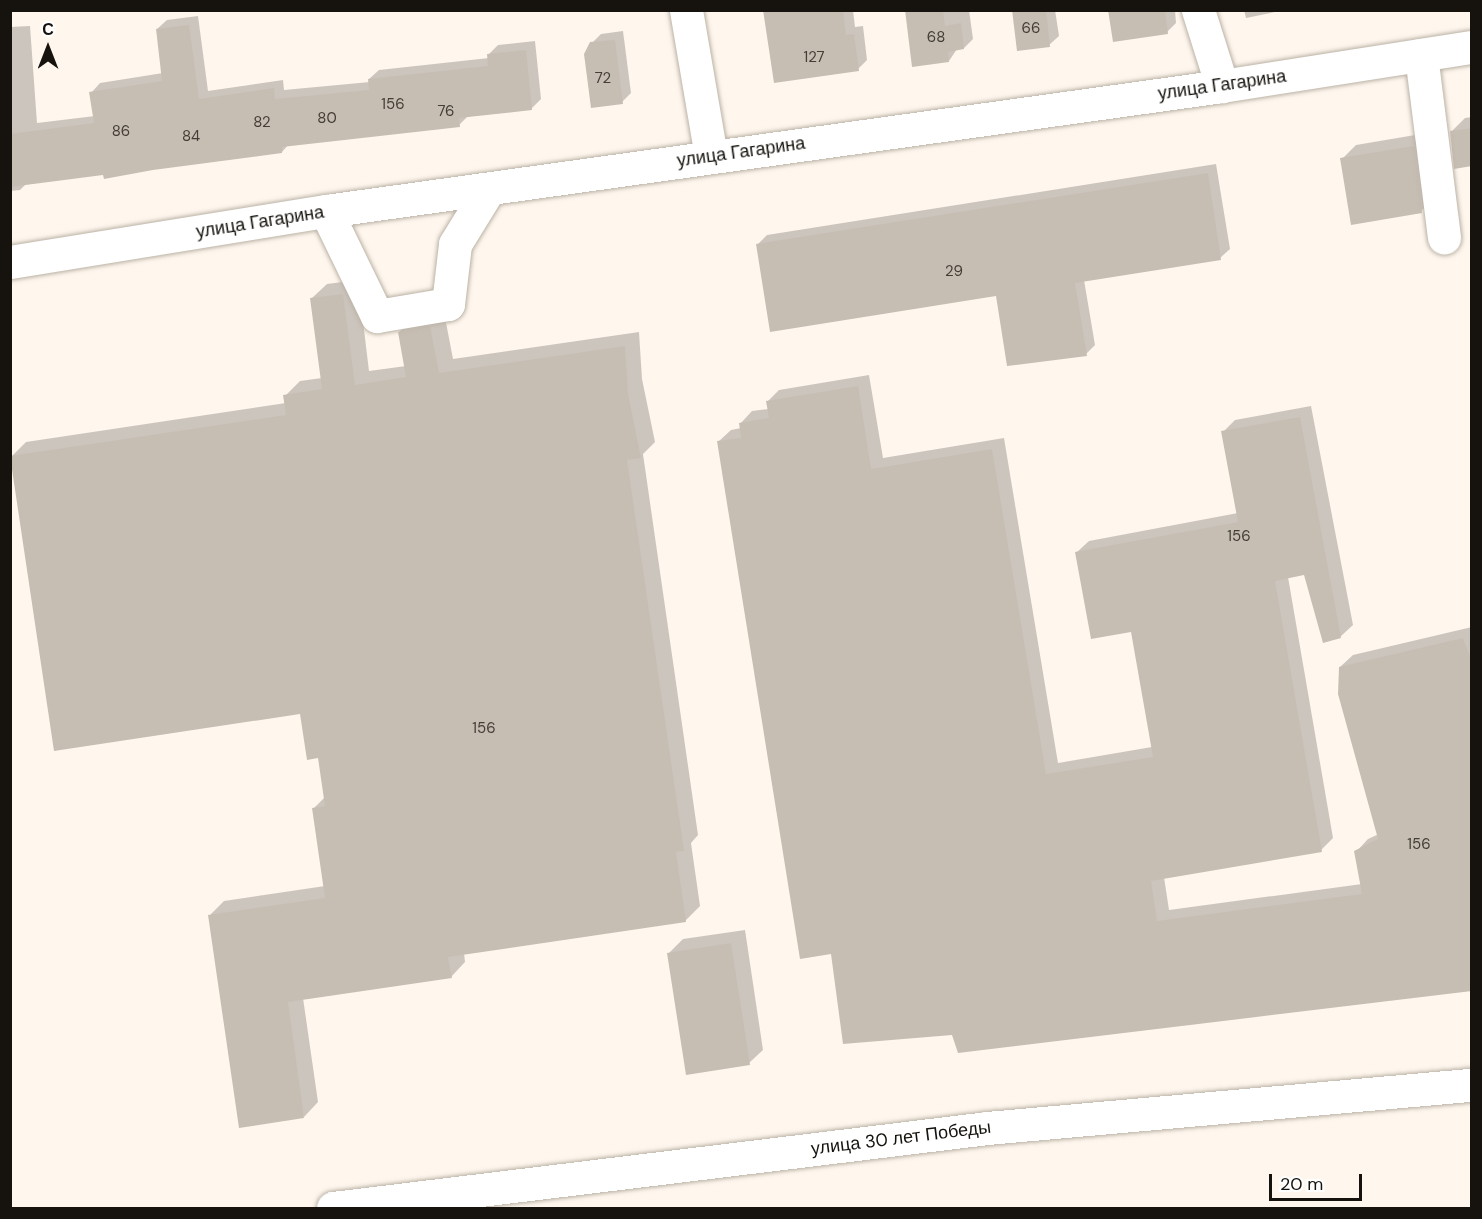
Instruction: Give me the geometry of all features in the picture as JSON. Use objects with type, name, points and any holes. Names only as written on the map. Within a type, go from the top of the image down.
[{"type":"street","points":[[686,10],[711,156]]},
{"type":"street","points":[[1198,10],[1222,86]]},
{"type":"street","name":"улица Гагарина","points":[[10,262],[326,211],[1222,86],[1472,47]]},
{"type":"street","points":[[1421,55],[1444,238]]},
{"type":"street","points":[[326,211],[377,315],[448,304],[455,244],[489,189]]},
{"type":"street","name":"улица 30 лет Победы","points":[[333,1209],[987,1128],[1472,1085]]},
{"type":"building","points":[[763,10],[843,10],[846,35],[854,34],[859,71],[774,83]]},
{"type":"building","points":[[905,10],[943,10],[945,26],[961,23],[964,49],[948,52],[949,62],[912,67]]},
{"type":"building","points":[[1012,10],[1046,10],[1050,47],[1017,51]]},
{"type":"building","points":[[1108,10],[1165,10],[1168,34],[1113,42]]},
{"type":"building","points":[[189,25],[199,99],[274,88],[275,99],[369,90],[368,79],[488,66],[487,54],[526,50],[532,110],[459,118],[460,127],[282,147],[282,153],[153,170],[104,179],[103,175],[10,187],[10,134],[94,123],[89,92],[162,81],[156,29]]},
{"type":"building","points":[[615,40],[623,104],[591,108],[584,54],[590,42]]},
{"type":"building","points":[[1472,128],[1472,166],[1454,169],[1450,131]]},
{"type":"building","points":[[1414,146],[1422,213],[1351,225],[1340,158]]},
{"type":"building","points":[[1208,173],[1221,260],[1075,283],[1087,356],[1007,366],[996,296],[770,332],[756,244]]},
{"type":"building","points":[[343,294],[355,385],[406,377],[398,332],[430,326],[439,373],[625,346],[628,394],[641,458],[627,460],[684,851],[676,852],[686,922],[448,957],[452,978],[288,1002],[304,1118],[239,1128],[208,915],[325,898],[312,808],[325,806],[318,758],[307,760],[300,714],[54,751],[10,456],[286,415],[283,395],[322,389],[310,298]]},
{"type":"building","points":[[858,386],[871,469],[992,449],[1046,774],[1153,757],[1131,632],[1091,639],[1075,552],[1238,522],[1221,431],[1300,417],[1341,638],[1323,643],[1304,575],[1275,581],[1322,852],[1151,881],[1157,921],[1362,894],[1354,851],[1378,839],[1338,694],[1339,667],[1463,638],[1472,661],[1472,991],[958,1053],[952,1035],[843,1044],[831,954],[800,959],[717,441],[741,438],[739,423],[769,418],[766,401]]},
{"type":"building","points":[[731,943],[750,1065],[686,1075],[667,953]]}]
